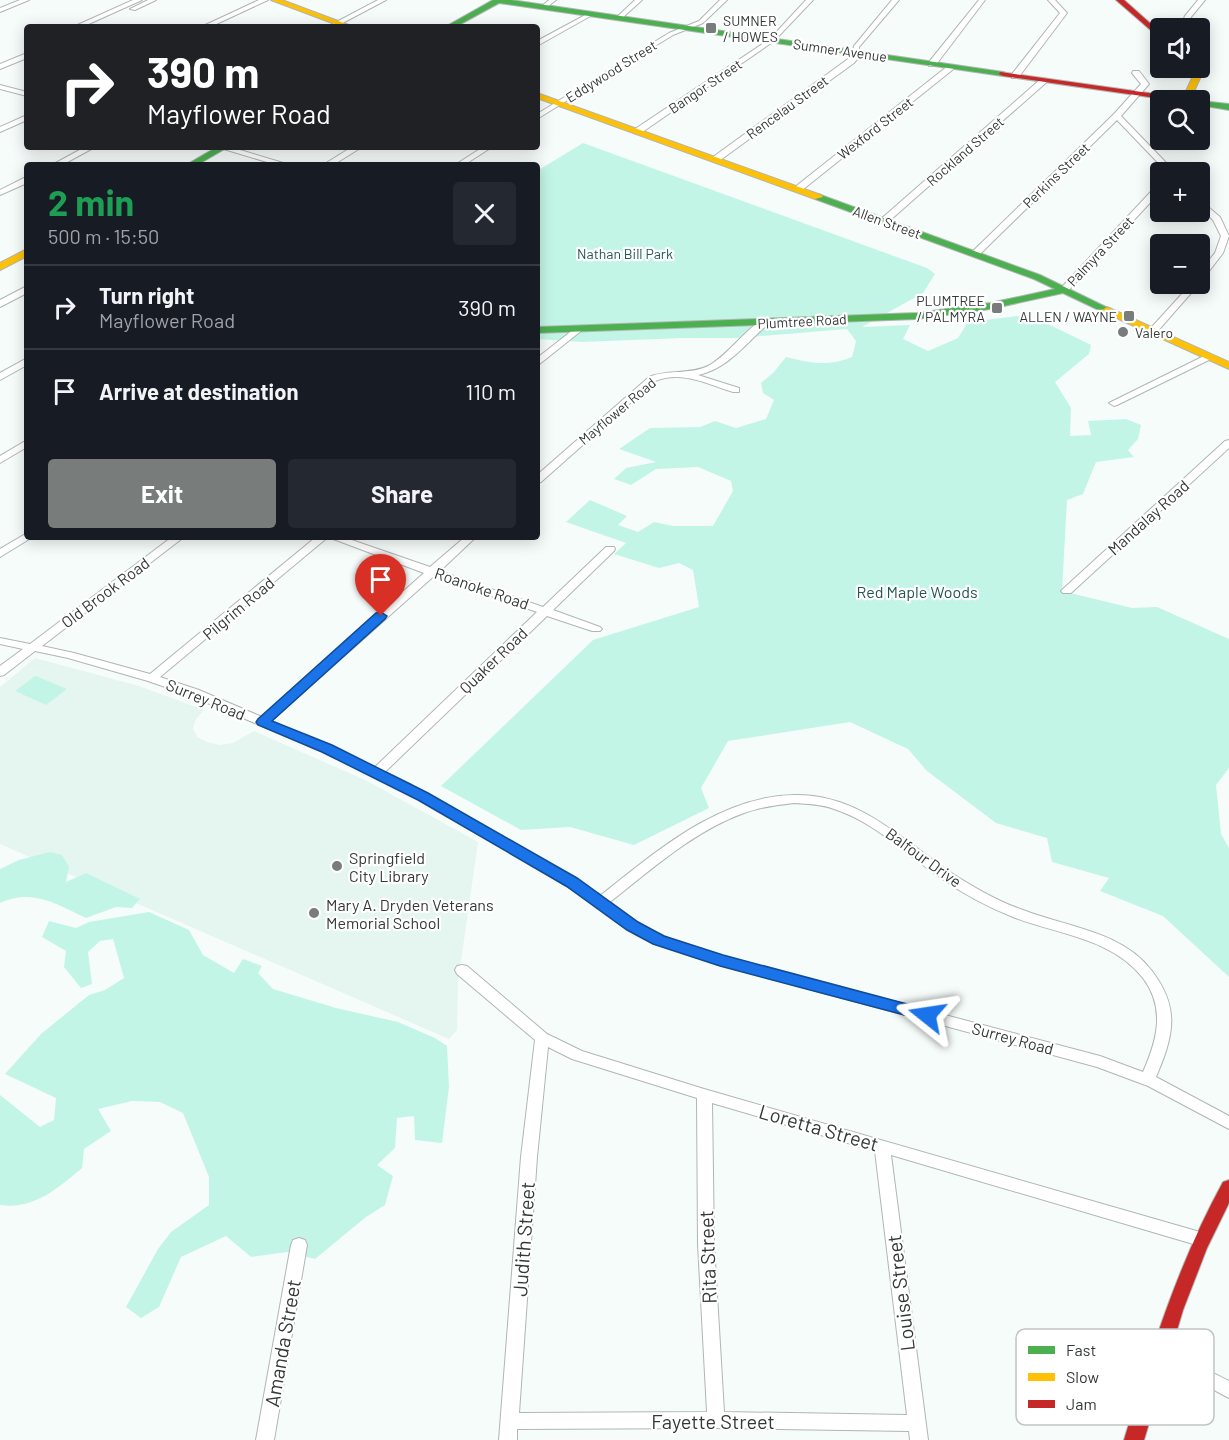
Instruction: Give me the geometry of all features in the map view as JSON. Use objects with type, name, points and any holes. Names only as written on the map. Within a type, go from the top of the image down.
[{"type":"main road","points":[[275,0],[335,24]]},
{"type":"main road","points":[[454,24],[497,0]]},
{"type":"main road","name":"Sumner Avenue","points":[[497,0],[548,4],[591,14],[1150,95]]},
{"type":"main road","points":[[1120,0],[1150,27]]},
{"type":"main road","name":"Allen Street","points":[[540,95],[975,254],[1064,290],[1229,366]]},
{"type":"main road","points":[[1210,104],[1229,107]]},
{"type":"main road","points":[[196,162],[218,150]]},
{"type":"main road","points":[[3,264],[24,254]]},
{"type":"main road","points":[[3,264],[24,266]]},
{"type":"main road","name":"Plumtree Road","points":[[540,330],[928,315],[1064,290]]},
{"type":"main road","points":[[1167,1329],[1200,1239],[1223,1211],[1229,1187]]},
{"type":"main road","points":[[1134,1440],[1138,1425]]},
{"type":"street","points":[[0,10],[26,0]]},
{"type":"street","points":[[92,24],[139,0]]},
{"type":"street","points":[[93,24],[153,0]]},
{"type":"street","points":[[211,24],[265,0]]},
{"type":"street","points":[[223,24],[270,0]]},
{"type":"street","points":[[343,24],[383,0]]},
{"type":"street","points":[[619,18],[639,0]]},
{"type":"street","name":"Eddywood Street","points":[[540,115],[671,34],[701,22],[724,0]]},
{"type":"street","name":"Bangor Street","points":[[638,131],[772,40],[810,0]]},
{"type":"street","name":"Rencelau Street","points":[[716,159],[851,61],[856,53],[856,47],[896,0]]},
{"type":"street","points":[[932,64],[982,0]]},
{"type":"street","points":[[1015,76],[1064,13],[1051,0]]},
{"type":"street","points":[[1187,18],[1202,0]]},
{"type":"street","points":[[540,42],[591,14]]},
{"type":"street","points":[[0,60],[24,49]]},
{"type":"street","points":[[0,67],[24,56]]},
{"type":"street","name":"Wexford Street","points":[[798,189],[952,67]]},
{"type":"street","points":[[1135,93],[1145,84],[1136,73]]},
{"type":"street","name":"Rockland Street","points":[[885,221],[1046,80]]},
{"type":"street","points":[[0,87],[24,93]]},
{"type":"street","name":"Perkins Street","points":[[975,254],[1117,116],[1135,93]]},
{"type":"street","points":[[0,122],[24,110]]},
{"type":"street","points":[[1117,116],[1161,162]]},
{"type":"street","points":[[0,130],[24,118]]},
{"type":"street","points":[[62,162],[85,150]]},
{"type":"street","points":[[234,150],[276,162]]},
{"type":"street","points":[[332,162],[353,150]]},
{"type":"street","points":[[464,162],[483,150]]},
{"type":"street","points":[[0,193],[24,181]]},
{"type":"street","name":"Palmyra Street","points":[[1064,290],[1150,198]]},
{"type":"street","points":[[1210,212],[1217,219],[1225,236],[1219,253],[1210,264]]},
{"type":"street","points":[[0,304],[24,291]]},
{"type":"street","points":[[1153,331],[1186,294]]},
{"type":"street","name":"Mayflower Road","points":[[540,477],[649,381],[664,374],[701,371],[712,367],[765,322]]},
{"type":"street","points":[[540,361],[578,329]]},
{"type":"street","points":[[1114,403],[1208,357]]},
{"type":"street","points":[[0,377],[24,363]]},
{"type":"street","points":[[681,373],[736,390]]},
{"type":"street","name":"Mandalay Road","points":[[1067,591],[1229,443]]},
{"type":"street","points":[[0,460],[24,445]]},
{"type":"street","points":[[0,554],[24,538]]},
{"type":"street","name":"Old Brook Road","points":[[0,672],[175,540]]},
{"type":"street","name":"Pilgrim Road","points":[[153,678],[319,540]]},
{"type":"street","name":"Roanoke Road","points":[[342,540],[596,629]]},
{"type":"street","points":[[262,722],[467,540]]},
{"type":"street","name":"Quaker Road","points":[[377,772],[609,549]]},
{"type":"street","name":"Surrey Road","points":[[0,641],[70,655],[153,678],[377,772],[503,842],[601,902],[632,926],[676,947],[1100,1062],[1148,1079],[1229,1123]]},
{"type":"street","name":"Balfour Drive","points":[[601,902],[684,839],[724,816],[766,802],[784,799],[811,799],[842,805],[864,815],[944,874],[988,900],[1030,919],[1101,941],[1133,959],[1155,987],[1167,1017],[1164,1038],[1148,1079]]},
{"type":"street","name":"Loretta Street","points":[[462,970],[542,1038],[592,1060],[704,1095],[1200,1239]]},
{"type":"street","name":"Judith Street","points":[[508,1440],[529,1157],[542,1038]]},
{"type":"street","name":"Rita Street","points":[[704,1095],[706,1244],[716,1420]]},
{"type":"street","name":"Louise Street","points":[[882,1146],[918,1431]]},
{"type":"street","name":"Amanda Street","points":[[265,1440],[299,1245]]},
{"type":"street","points":[[1214,1382],[1229,1390]]},
{"type":"street","name":"Fayette Street","points":[[510,1421],[716,1420],[918,1431]]},
{"type":"shaded area","name":"Mary A. Dryden Veterans Memorial School","points":[[35,658],[139,686],[204,710],[196,719],[193,728],[197,737],[207,742],[219,745],[233,743],[254,731],[367,781],[478,842],[458,982],[457,1030],[449,1039],[0,844],[0,687]]},
{"type":"green space","name":"Red Maple Woods","points":[[583,143],[927,268],[935,274],[923,293],[862,327],[910,325],[903,339],[928,351],[958,338],[968,322],[1018,316],[1042,321],[1091,345],[1089,354],[1055,382],[1071,408],[1070,436],[1091,435],[1088,421],[1126,419],[1141,425],[1138,439],[1128,450],[1134,457],[1096,462],[1083,494],[1067,500],[1062,591],[1132,608],[1157,607],[1229,639],[1229,768],[1216,785],[1221,834],[1229,848],[1229,977],[1163,916],[1100,891],[1109,878],[1052,862],[1047,838],[996,823],[927,771],[908,749],[850,722],[728,741],[701,788],[709,808],[634,845],[570,827],[521,830],[441,786],[593,640],[699,607],[693,570],[679,563],[659,568],[614,554],[626,543],[566,522],[590,500],[627,516],[618,525],[638,532],[654,522],[673,526],[713,526],[733,491],[731,481],[698,467],[656,469],[631,485],[614,479],[626,468],[656,462],[619,449],[650,428],[700,427],[715,421],[736,428],[766,419],[774,400],[763,393],[761,383],[786,357],[811,362],[835,362],[852,357],[856,341],[847,329],[738,338],[582,342],[540,339],[540,169]]},
{"type":"green space","points":[[35,676],[67,689],[46,705],[15,691]]},
{"type":"green space","points":[[50,852],[62,855],[69,867],[66,882],[86,873],[140,899],[132,908],[116,907],[86,918],[54,903],[34,897],[23,897],[0,903],[0,869],[19,860]]},
{"type":"green space","points":[[149,912],[189,930],[203,955],[234,973],[243,959],[262,966],[258,973],[273,989],[336,1008],[398,1022],[435,1038],[447,1046],[449,1087],[442,1143],[415,1140],[414,1116],[397,1118],[395,1148],[377,1165],[393,1176],[385,1205],[366,1217],[315,1259],[288,1252],[251,1257],[226,1236],[181,1257],[159,1307],[141,1318],[126,1307],[158,1249],[171,1232],[209,1205],[209,1177],[183,1113],[160,1102],[132,1101],[98,1109],[111,1131],[84,1149],[82,1168],[54,1190],[35,1201],[12,1206],[0,1205],[0,1095],[40,1127],[54,1120],[56,1098],[5,1074],[41,1034],[89,995],[105,990],[124,978],[113,939],[100,941],[88,952],[92,984],[81,988],[64,967],[66,951],[42,937],[49,921],[76,928],[89,922]]},
{"type":"traffic: fast","points":[[496,0],[1003,74]]},
{"type":"traffic: fast","points":[[455,24],[499,0]]},
{"type":"traffic: fast","points":[[1210,104],[1229,107]]},
{"type":"traffic: fast","points":[[196,162],[218,150]]},
{"type":"traffic: fast","points":[[818,197],[1037,277],[1107,310]]},
{"type":"traffic: fast","points":[[540,330],[917,316],[990,306],[1064,290]]},
{"type":"traffic: slow","points":[[275,0],[342,24]]},
{"type":"traffic: slow","points":[[1191,90],[1196,78]]},
{"type":"traffic: slow","points":[[540,96],[818,197]]},
{"type":"traffic: slow","points":[[0,267],[24,254]]},
{"type":"traffic: slow","points":[[1107,310],[1229,366]]},
{"type":"traffic: jam","points":[[1120,0],[1150,27]]},
{"type":"traffic: jam","points":[[1003,74],[1150,95]]},
{"type":"traffic: jam","points":[[1168,1329],[1198,1248],[1229,1187]]},
{"type":"traffic: jam","points":[[1134,1440],[1138,1425]]},
{"type":"place","name":"SUMNER / HOWES","points":[[711,28]]},
{"type":"place","name":"PLUMTREE / PALMYRA","points":[[997,308]]},
{"type":"place","name":"ALLEN / WAYNE","points":[[1129,316]]},
{"type":"place","name":"Valero","points":[[1123,332]]},
{"type":"place","name":"Springfield City Library","points":[[337,866]]},
{"type":"place","name":"Mary A. Dryden Veterans Memorial School","points":[[314,913]]},
{"type":"route","points":[[381,616],[262,722],[327,748],[423,796],[571,882],[632,926],[659,940],[720,960],[927,1015]]},
{"type":"park label","name":"Nathan Bill Park","points":[[625,253]]}]
